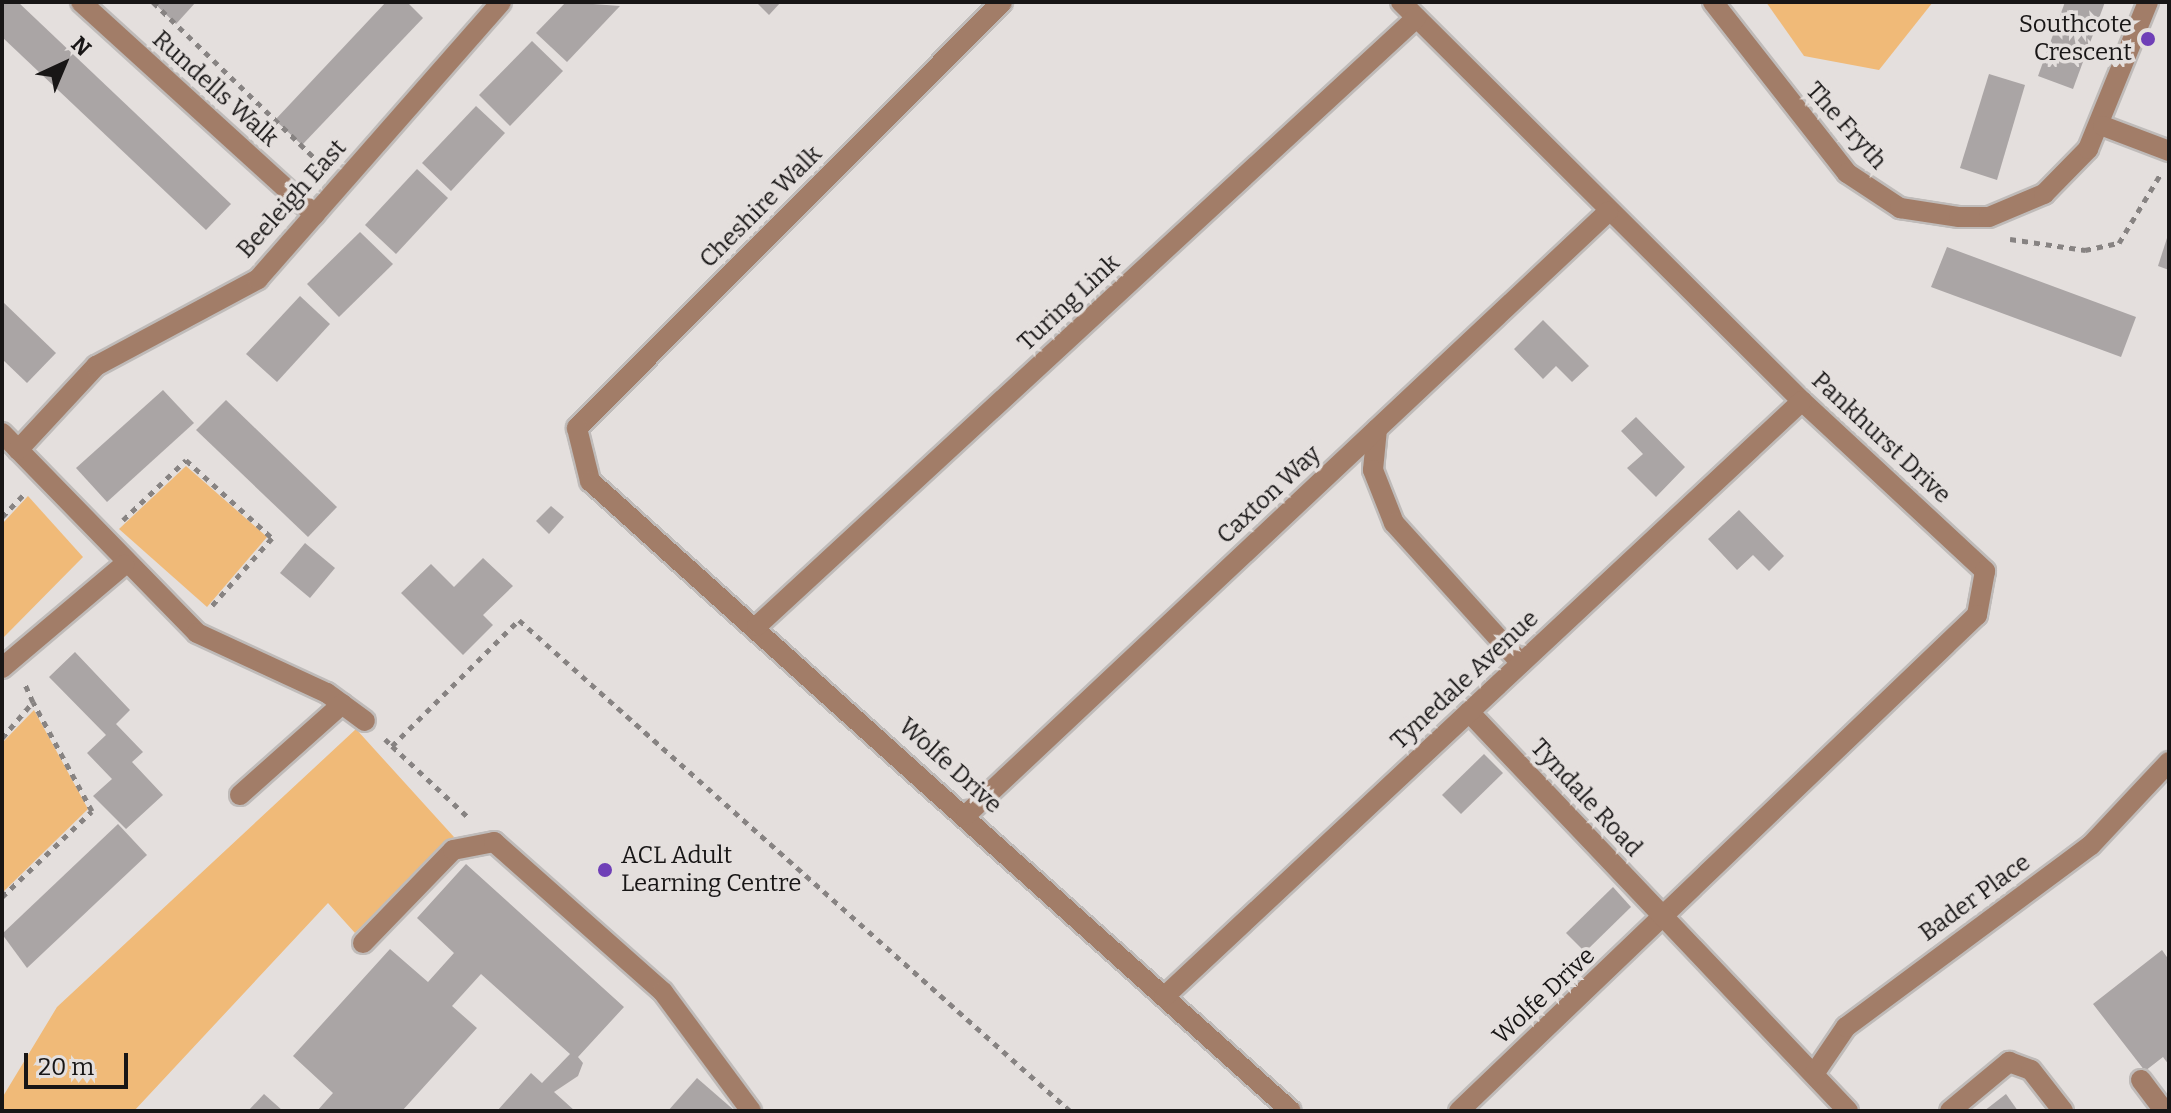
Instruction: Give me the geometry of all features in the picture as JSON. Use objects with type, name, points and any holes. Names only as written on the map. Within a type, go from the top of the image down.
[{"type":"street","name":"Rundells Walk","points":[[81,2],[315,215]]},
{"type":"street","name":"Beeleigh East","points":[[18,450],[96,366],[134,340],[235,295],[315,215],[501,2]]},
{"type":"street","name":"Cheshire Walk","points":[[588,454],[577,428],[1002,2]]},
{"type":"street","name":"Pankhurst Drive","points":[[1401,2],[1608,212],[1802,401],[1985,571],[1986,591],[1977,615],[1665,920]]},
{"type":"street","name":"The Fryth","points":[[1713,2],[1812,134],[1847,173],[1900,208],[1959,217],[2017,208],[2044,194],[2103,126],[2148,2]]},
{"type":"street","name":"Turing Link","points":[[757,626],[1416,18]]},
{"type":"street","points":[[2103,126],[2169,151]]},
{"type":"street","name":"Caxton Way","points":[[966,815],[1608,212]]},
{"type":"street","name":"Tynedale Avenue","points":[[1164,997],[1802,401]]},
{"type":"street","points":[[1377,429],[1373,470],[1394,523],[1521,663]]},
{"type":"street","points":[[2,433],[124,565],[197,633],[342,704],[365,721]]},
{"type":"street","name":"Wolfe Drive","points":[[588,454],[590,481],[757,626],[1291,1111]]},
{"type":"street","points":[[12,668],[124,565]]},
{"type":"street","points":[[240,795],[342,704]]},
{"type":"street","name":"Tyndale Road","points":[[1469,712],[1848,1111]]},
{"type":"street","name":"Bader Place","points":[[1814,1074],[1846,1027],[2091,845],[2169,762]]},
{"type":"street","points":[[363,943],[453,850],[494,842],[663,992],[751,1111]]},
{"type":"street","name":"Wolfe Drive","points":[[1459,1111],[1665,920]]},
{"type":"street","points":[[1950,1111],[2009,1062],[2031,1070],[2063,1111]]},
{"type":"street","points":[[2141,1080],[2164,1111]]},
{"type":"path","points":[[153,2],[329,172]]},
{"type":"path","points":[[2004,238],[2085,250],[2119,243],[2138,222],[2147,186],[2169,173]]},
{"type":"path","points":[[114,529],[186,460],[272,538],[205,609],[219,615]]},
{"type":"path","points":[[18,482],[38,502]]},
{"type":"path","points":[[2,517],[27,491]]},
{"type":"path","points":[[392,746],[519,620],[1070,1111]]},
{"type":"path","points":[[2,897],[92,811],[12,668]]},
{"type":"path","points":[[2,738],[33,702]]},
{"type":"path","points":[[365,721],[494,842]]},
{"type":"shaded area","points":[[1766,2],[1933,2],[1879,70],[1804,56]]},
{"type":"shaded area","points":[[186,466],[267,537],[207,607],[119,529]]},
{"type":"shaded area","points":[[28,496],[83,557],[2,639],[2,524]]},
{"type":"shaded area","points":[[34,710],[88,809],[2,893],[2,743]]},
{"type":"shaded area","points":[[356,729],[454,837],[355,933],[328,903],[134,1111],[2,1111],[2,1098],[57,1007]]},
{"type":"building","points":[[2,2],[18,2],[231,204],[206,230],[2,37]]},
{"type":"building","points":[[153,2],[196,2],[176,24]]},
{"type":"building","points":[[386,2],[407,2],[423,18],[302,145],[275,120]]},
{"type":"building","points":[[566,2],[620,6],[567,62],[536,33]]},
{"type":"building","points":[[756,2],[781,2],[769,15]]},
{"type":"building","points":[[2065,2],[2105,2],[2073,89],[2038,76]]},
{"type":"building","points":[[532,41],[563,71],[510,126],[479,95]]},
{"type":"building","points":[[1989,74],[2025,85],[1997,180],[1960,168]]},
{"type":"building","points":[[476,106],[505,133],[451,191],[422,163]]},
{"type":"building","points":[[417,169],[448,198],[396,254],[365,225]]},
{"type":"building","points":[[360,232],[393,264],[339,317],[307,284]]},
{"type":"building","points":[[2169,235],[2169,270],[2158,266]]},
{"type":"building","points":[[1947,247],[2136,317],[2121,357],[1931,287]]},
{"type":"building","points":[[300,296],[330,324],[277,382],[246,354]]},
{"type":"building","points":[[2,301],[56,353],[27,383],[2,359]]},
{"type":"building","points":[[1543,320],[1589,366],[1572,382],[1556,366],[1543,379],[1514,349]]},
{"type":"building","points":[[163,390],[194,423],[107,502],[76,468]]},
{"type":"building","points":[[226,400],[337,507],[308,537],[196,430]]},
{"type":"building","points":[[1636,417],[1685,467],[1656,497],[1627,468],[1643,454],[1621,431]]},
{"type":"building","points":[[551,506],[564,517],[549,534],[536,521]]},
{"type":"building","points":[[1739,510],[1784,556],[1769,571],[1753,555],[1737,570],[1708,539]]},
{"type":"building","points":[[305,543],[335,568],[310,598],[280,573]]},
{"type":"building","points":[[483,558],[513,586],[483,615],[493,625],[463,655],[401,593],[431,564],[454,587]]},
{"type":"building","points":[[75,652],[130,710],[116,724],[143,752],[132,762],[163,795],[126,829],[93,796],[112,779],[87,753],[106,735],[49,677]]},
{"type":"building","points":[[1484,754],[1503,773],[1461,814],[1442,795]]},
{"type":"building","points":[[118,824],[147,855],[27,968],[2,934]]},
{"type":"building","points":[[466,864],[624,1007],[578,1057],[583,1063],[578,1076],[554,1092],[575,1111],[497,1111],[531,1073],[542,1083],[570,1054],[481,974],[452,1006],[477,1028],[402,1111],[317,1111],[333,1093],[293,1056],[390,949],[428,982],[454,953],[417,918]]},
{"type":"building","points":[[1613,887],[1631,907],[1585,952],[1566,933]]},
{"type":"building","points":[[2162,950],[2169,960],[2169,1065],[2163,1057],[2145,1071],[2093,1004]]},
{"type":"building","points":[[697,1078],[735,1111],[668,1111]]},
{"type":"building","points":[[264,1094],[283,1111],[248,1111]]},
{"type":"building","points":[[2006,1094],[2018,1111],[1984,1111]]},
{"type":"place","name":"Southcote Crescent","points":[[2148,39]]},
{"type":"place","name":"ACL Adult Learning Centre","points":[[605,870]]}]
